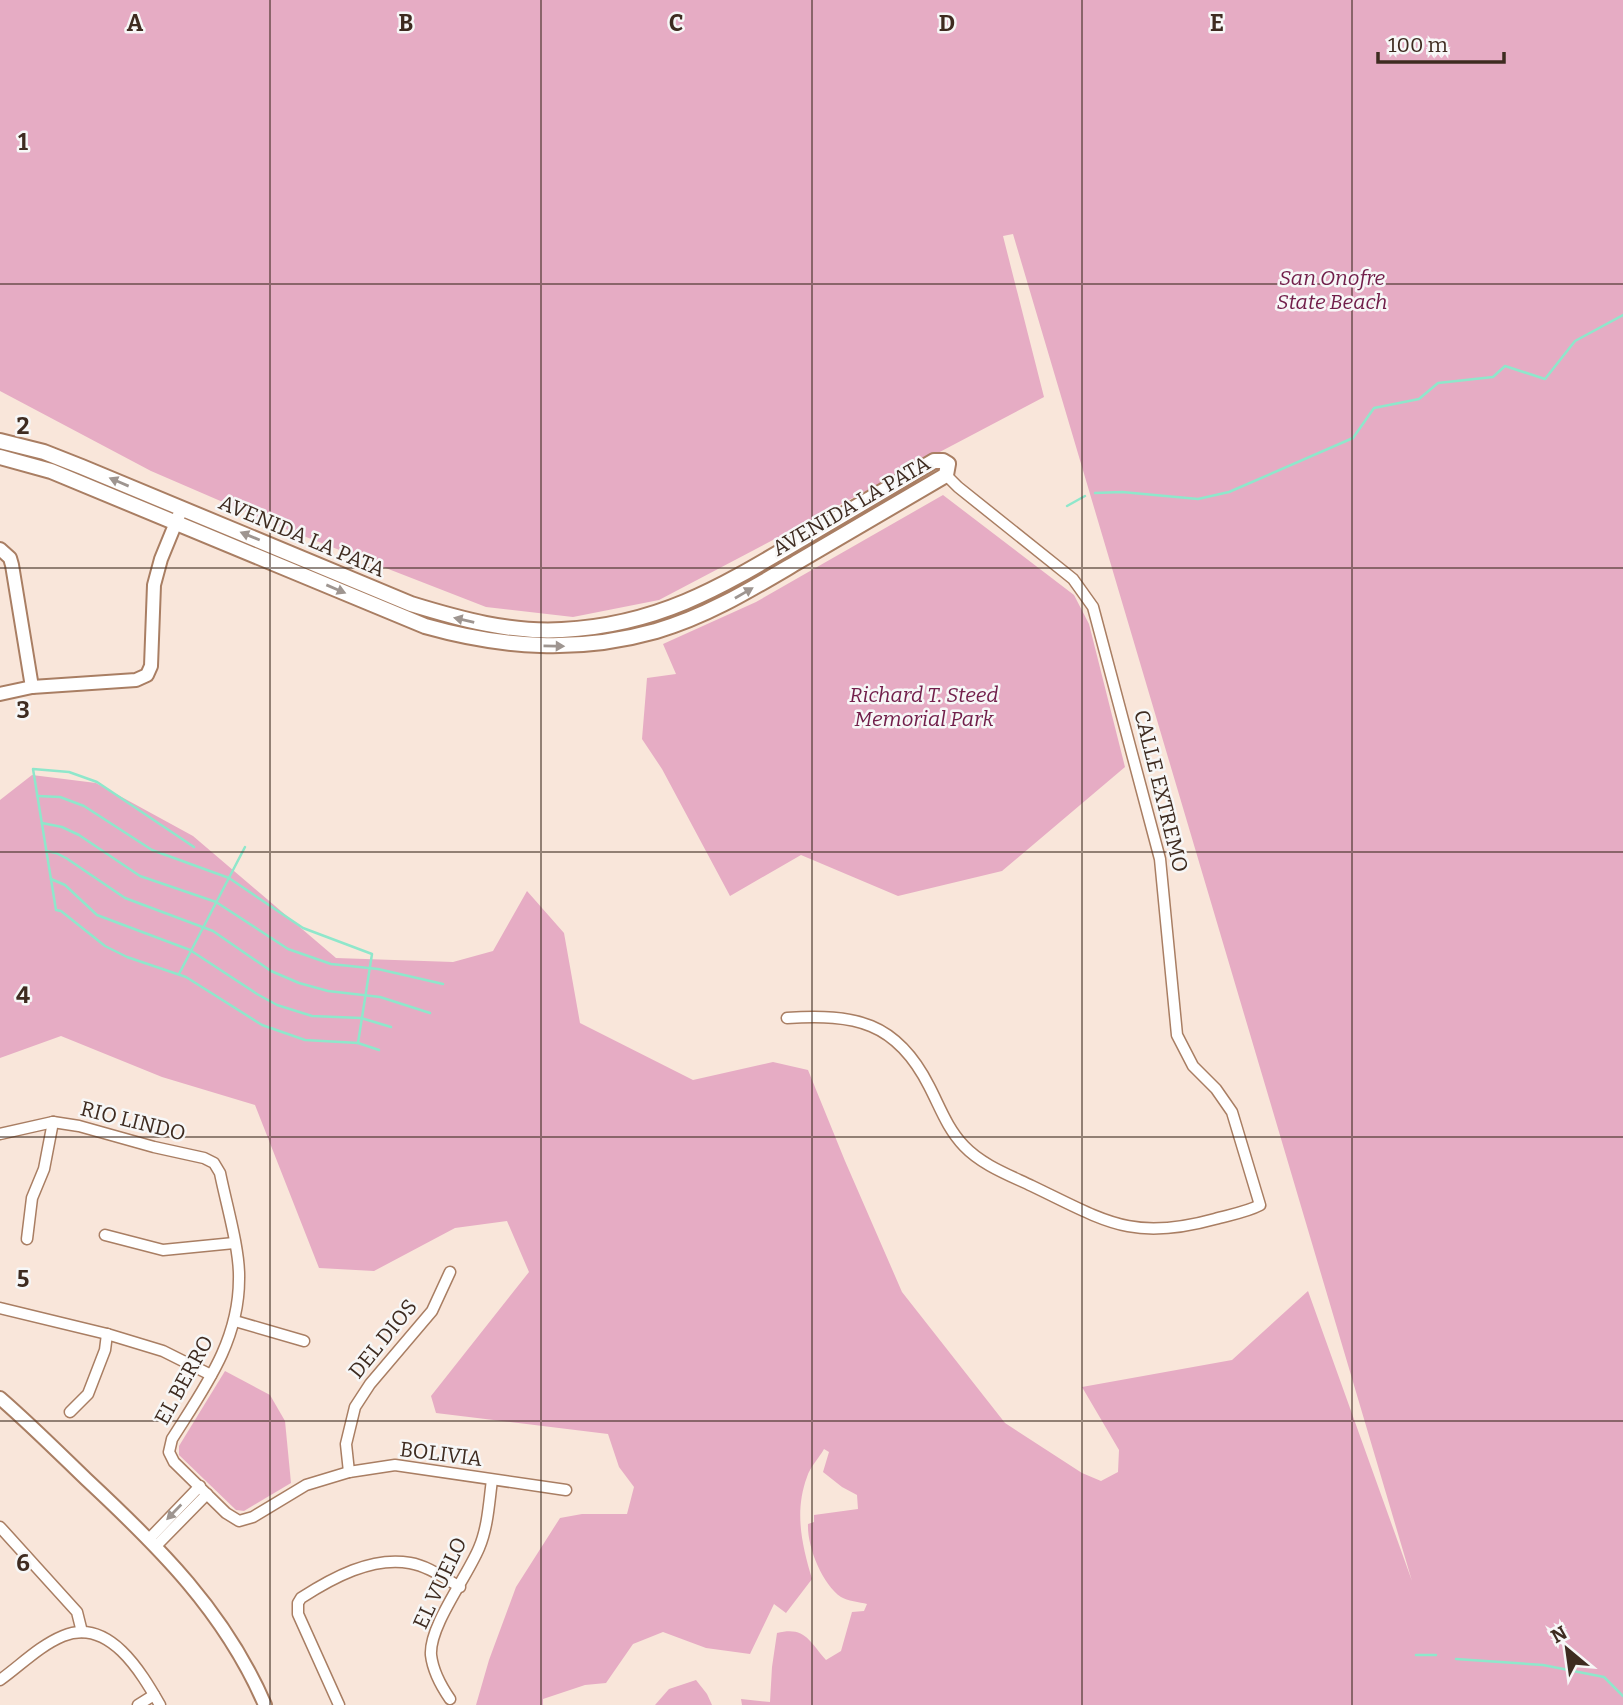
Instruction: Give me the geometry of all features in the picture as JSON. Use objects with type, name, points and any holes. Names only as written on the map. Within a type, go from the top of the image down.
[{"type":"main road","name":"AVENIDA LA PATA","points":[[0,441],[44,452],[411,604],[496,627],[560,630],[620,623],[676,607],[718,588],[934,461],[939,459],[948,464],[946,475],[727,603],[657,631],[568,646],[513,645],[464,637],[425,626],[51,471],[0,457]]},
{"type":"street","name":"CALLE EXTREMO","points":[[787,1018],[828,1016],[864,1024],[897,1040],[916,1061],[943,1118],[965,1147],[985,1163],[1104,1221],[1153,1230],[1182,1228],[1260,1205],[1233,1112],[1216,1089],[1193,1066],[1177,1035],[1162,869],[1093,607],[1086,593],[1073,579],[946,475]]},
{"type":"street","points":[[0,694],[32,687],[136,680],[147,675],[151,666],[154,584],[182,508]]},
{"type":"street","points":[[0,550],[9,558],[13,571],[32,687]]},
{"type":"street","points":[[27,1239],[32,1198],[44,1170],[53,1122]]},
{"type":"street","name":"RIO LINDO","points":[[0,1134],[53,1122],[79,1126],[204,1158],[214,1163]]},
{"type":"street","name":"EL BERRO","points":[[204,1490],[174,1462],[169,1452],[172,1439],[225,1352],[235,1321],[240,1278],[220,1174],[214,1163]]},
{"type":"street","points":[[105,1235],[163,1250],[234,1243]]},
{"type":"street","name":"DEL DIOS","points":[[349,1472],[346,1444],[355,1407],[370,1384],[432,1311],[450,1272]]},
{"type":"street","points":[[0,1308],[107,1334],[163,1351],[211,1375]]},
{"type":"street","points":[[235,1321],[304,1341]]},
{"type":"street","points":[[70,1412],[88,1394],[105,1350],[107,1334]]},
{"type":"street","points":[[0,1398],[153,1542],[208,1605],[253,1677],[265,1705]]},
{"type":"street","name":"BOLIVIA","points":[[204,1490],[226,1513],[239,1521],[253,1517],[306,1485],[349,1472],[396,1465],[566,1490]]},
{"type":"street","name":"EL VUELO","points":[[450,1699],[437,1678],[431,1653],[439,1620],[460,1587],[483,1536],[492,1479]]},
{"type":"street","points":[[153,1542],[204,1490]]},
{"type":"street","points":[[0,1527],[77,1612],[82,1632]]},
{"type":"street","points":[[335,1704],[297,1609],[301,1598],[370,1564],[392,1562],[424,1567],[460,1587]]},
{"type":"street","points":[[0,1680],[45,1646],[63,1636],[82,1632],[94,1634],[117,1646],[131,1661],[157,1700],[138,1705]]},
{"type":"green space","name":"San Onofre State Beach","points":[[0,0],[1623,0],[1623,1705],[742,1705],[741,1699],[770,1702],[777,1633],[800,1633],[826,1660],[841,1651],[852,1612],[864,1611],[867,1604],[844,1598],[834,1591],[817,1564],[810,1543],[808,1524],[814,1522],[814,1515],[858,1509],[857,1495],[823,1472],[829,1452],[824,1449],[808,1473],[801,1503],[801,1528],[812,1579],[786,1613],[774,1604],[750,1654],[706,1648],[663,1632],[633,1644],[606,1683],[585,1685],[543,1699],[543,1705],[476,1705],[489,1660],[516,1587],[560,1518],[582,1514],[627,1514],[634,1487],[619,1467],[608,1434],[436,1413],[431,1396],[529,1272],[507,1221],[455,1228],[374,1271],[319,1268],[255,1105],[162,1077],[61,1036],[0,1058],[0,800],[32,775],[96,783],[193,836],[336,958],[453,962],[493,951],[527,891],[564,933],[580,1023],[693,1080],[773,1062],[808,1070],[902,1292],[1005,1423],[1082,1473],[1101,1481],[1118,1472],[1119,1450],[1082,1387],[1232,1360],[1308,1291],[1412,1581],[1013,234],[1003,236],[1044,397],[659,600],[573,617],[486,607],[283,528],[151,471],[0,391]]},
{"type":"green space","name":"Richard T. Steed Memorial Park","points":[[943,495],[1074,595],[1089,624],[1125,767],[1002,871],[898,896],[801,855],[730,896],[662,769],[642,739],[647,678],[676,674],[663,644],[756,602]]},
{"type":"green space","points":[[225,1371],[270,1395],[285,1421],[291,1483],[244,1511],[236,1510],[179,1455],[179,1446]]},
{"type":"green space","points":[[696,1680],[712,1705],[655,1705],[669,1689]]},
{"type":"waterway","points":[[1095,493],[1122,492],[1198,499],[1229,492],[1353,438],[1374,408],[1419,399],[1438,383],[1493,377],[1505,366],[1545,379],[1575,341],[1623,315]]},
{"type":"waterway","points":[[1067,506],[1085,496]]},
{"type":"waterway","points":[[194,847],[97,782],[69,772],[33,769],[56,910],[61,911],[105,946],[127,957],[186,977],[262,1025],[305,1040],[358,1043]]},
{"type":"waterway","points":[[37,796],[60,797],[84,806],[152,850],[229,878],[303,928],[372,954],[358,1043],[379,1050]]},
{"type":"waterway","points":[[42,823],[62,827],[79,835],[140,876],[216,902],[288,949],[331,964],[378,969],[443,984]]},
{"type":"waterway","points":[[179,974],[245,847]]},
{"type":"waterway","points":[[46,851],[66,858],[125,898],[213,931],[271,971],[299,983],[328,991],[380,997],[430,1013]]},
{"type":"waterway","points":[[51,879],[65,885],[97,915],[190,950],[277,1005],[312,1016],[361,1018],[391,1027]]},
{"type":"waterway","points":[[1416,1655],[1436,1655]]},
{"type":"waterway","points":[[1456,1659],[1543,1665],[1604,1677],[1623,1696]]}]
